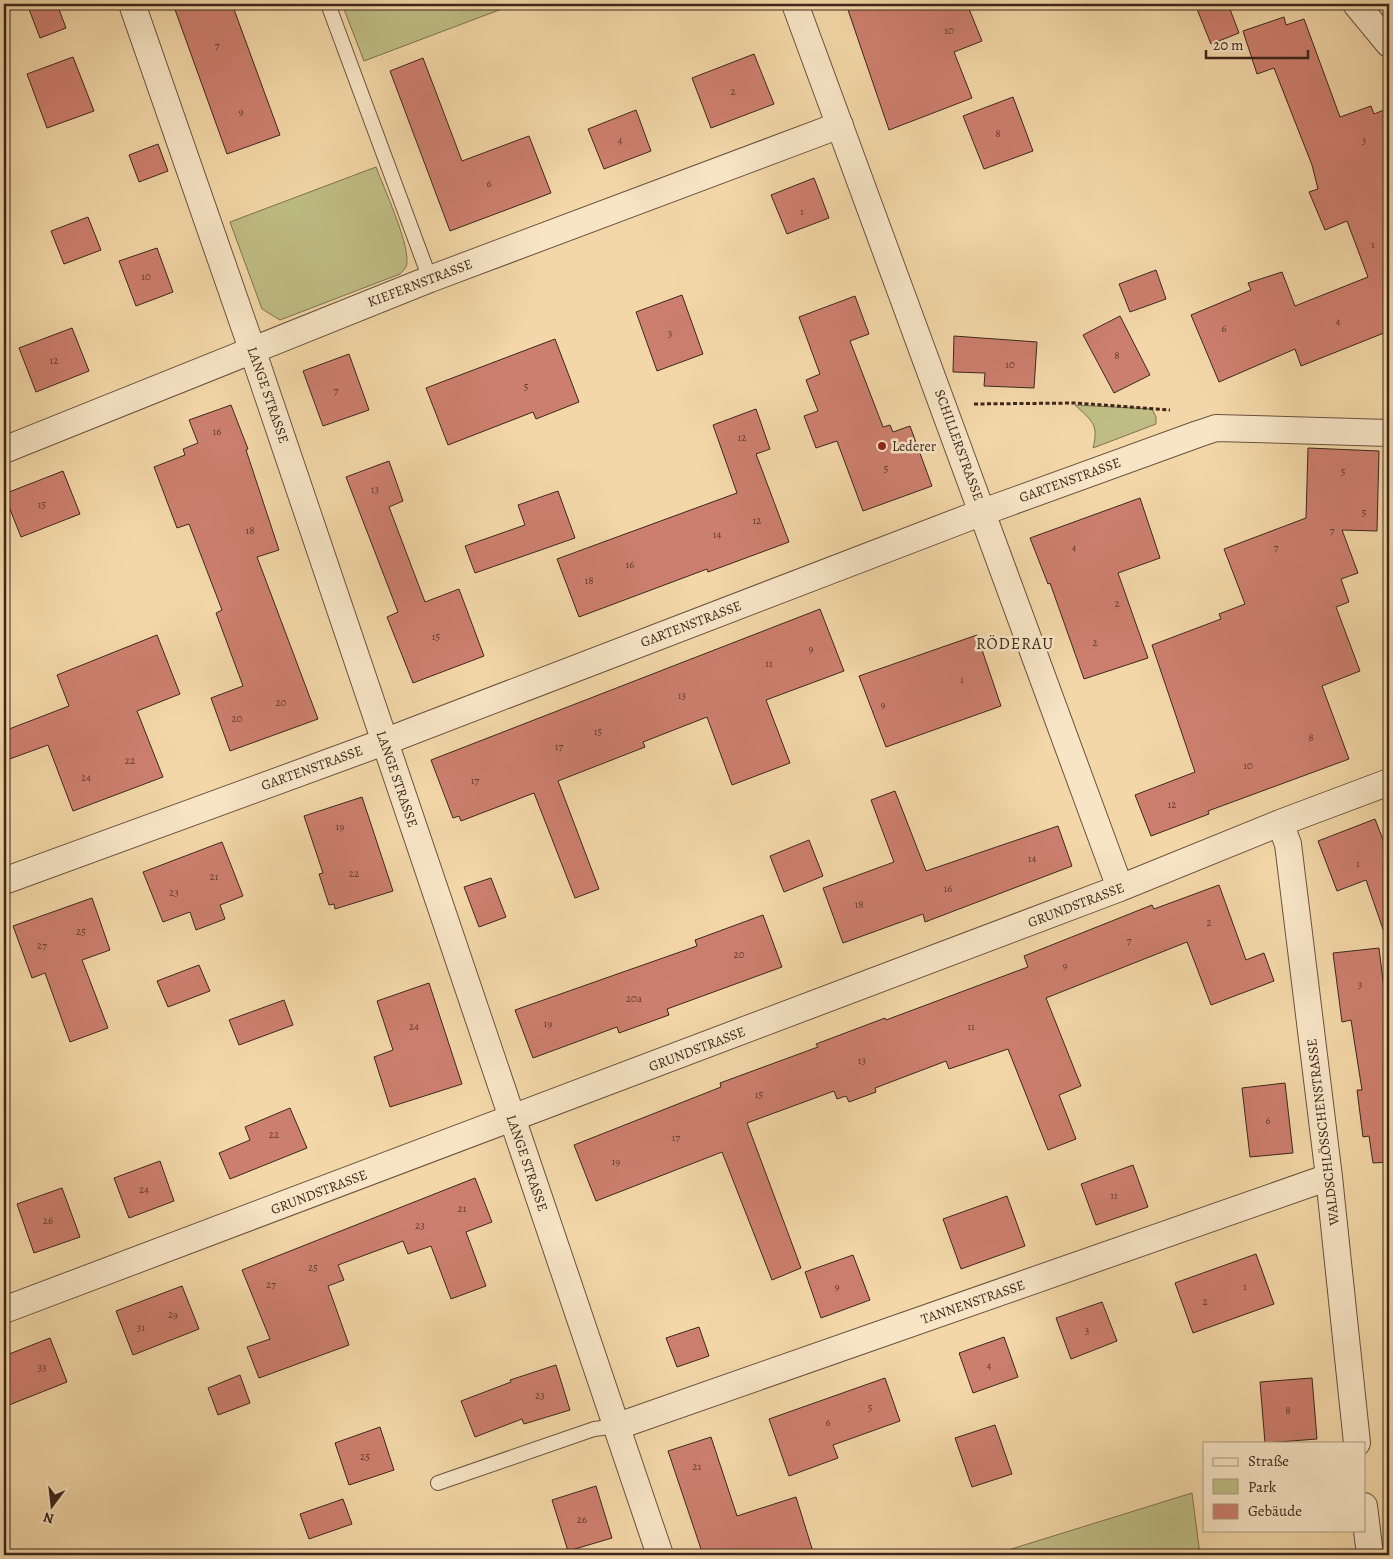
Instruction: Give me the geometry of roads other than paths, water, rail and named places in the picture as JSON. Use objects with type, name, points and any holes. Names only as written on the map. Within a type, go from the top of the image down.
[{"type":"street","name":"LANGE STRASSE","points":[[132,4],[252,349],[512,1119],[618,1426],[660,1555]]},
{"type":"street","name":"SCHILLERSTRASSE","points":[[795,4],[945,407],[1120,888]]},
{"type":"street","points":[[1356,4],[1389,44]]},
{"type":"street","name":"KIEFERNSTRASSE","points":[[4,450],[430,279],[840,125]]},
{"type":"street","name":"GARTENSTRASSE","points":[[4,881],[384,742],[983,512],[1216,428],[1389,433]]},
{"type":"street","name":"GRUNDSTRASSE","points":[[4,1310],[1120,888],[1280,823],[1389,782]]},
{"type":"street","name":"WALDSCHLÖSSCHENSTRASSE","points":[[1280,823],[1288,844],[1329,1177],[1358,1442]]},
{"type":"street","name":"TANNENSTRASSE","points":[[618,1426],[1329,1177]]},
{"type":"street","points":[[1366,1522],[1370,1555]]},
{"type":"lane","points":[[328,4],[430,279]]},
{"type":"lane","points":[[438,1483],[594,1429],[618,1426]]},
{"type":"place","name":"Lederer","points":[[882,446]]},
{"type":"district","name":"RÖDERAU","points":[[1015,644]]}]
